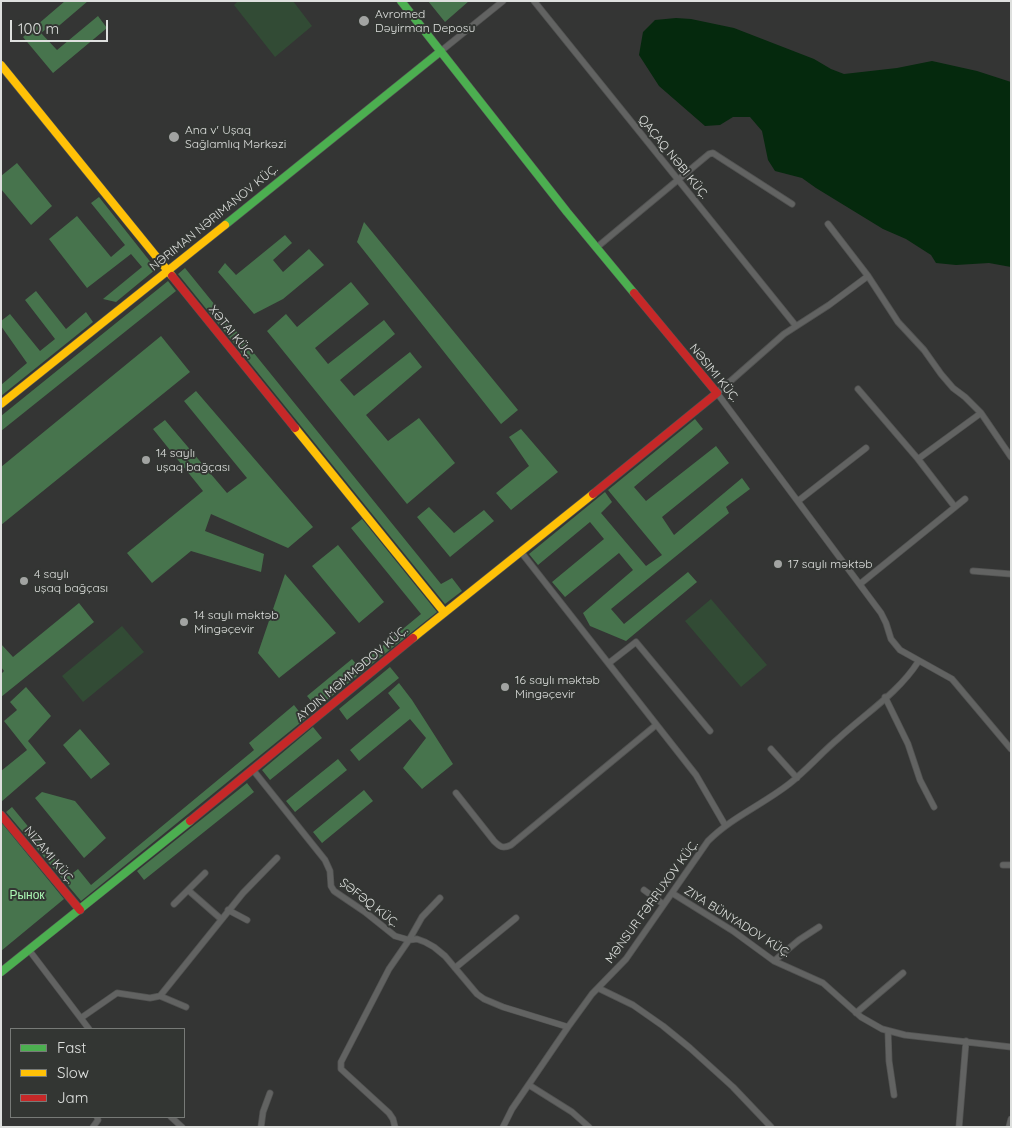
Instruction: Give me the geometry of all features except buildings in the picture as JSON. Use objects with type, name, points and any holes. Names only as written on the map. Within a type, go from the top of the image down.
[{"type":"street","name":"NƏSIMI KÜÇ.","points":[[402,1],[596,248],[717,393],[884,617],[895,644],[906,655],[946,675],[958,685],[1011,749]]},
{"type":"street","points":[[441,51],[503,1]]},
{"type":"street","name":"QAÇAQ NƏBI KÜÇ.","points":[[534,1],[796,326]]},
{"type":"street","name":"NƏRIMAN NƏRIMANOV KÜÇ.","points":[[1,404],[441,51]]},
{"type":"street","name":"XƏTAI KÜÇ.","points":[[1,65],[444,612]]},
{"type":"street","points":[[596,248],[709,154],[713,154],[792,204]]},
{"type":"street","points":[[828,224],[868,276],[905,332],[924,350],[953,388],[981,413],[1011,457]]},
{"type":"street","points":[[1,972],[717,393],[796,326],[829,305],[868,276]]},
{"type":"street","points":[[858,389],[918,459],[955,507]]},
{"type":"street","points":[[918,459],[981,413]]},
{"type":"street","points":[[798,501],[866,448]]},
{"type":"street","points":[[860,584],[965,499]]},
{"type":"street","points":[[521,552],[696,775],[725,825]]},
{"type":"street","points":[[973,571],[1011,574]]},
{"type":"street","points":[[609,663],[636,642],[710,732]]},
{"type":"street","name":"MƏNSUR FƏRRUXOV KÜÇ.","points":[[503,1127],[512,1109],[568,1027],[598,988],[626,959],[700,852],[725,825],[797,778],[820,754],[885,698],[918,662]]},
{"type":"street","points":[[885,698],[908,744],[920,780],[934,807]]},
{"type":"street","points":[[456,793],[494,841],[500,847],[506,848],[656,725]]},
{"type":"street","points":[[771,749],[797,778]]},
{"type":"street","name":"ŞƏFƏQ KÜÇ.","points":[[253,770],[325,860],[330,871],[331,886],[334,890],[395,936],[425,942],[446,956],[477,994],[484,999],[503,1007],[568,1027]]},
{"type":"street","name":"NIZAMI KÜÇ.","points":[[1,815],[80,910]]},
{"type":"street","points":[[160,996],[243,892],[277,858]]},
{"type":"street","points":[[1003,864],[1011,865]]},
{"type":"street","points":[[174,904],[205,873]]},
{"type":"street","points":[[188,890],[221,919]]},
{"type":"street","points":[[644,890],[663,904]]},
{"type":"street","name":"ZIYA BÜNYADOV KÜÇ.","points":[[672,893],[733,931],[774,961],[823,982],[867,1022],[888,1031],[905,1035],[1011,1047]]},
{"type":"street","points":[[395,1127],[389,1113],[341,1069],[340,1062],[381,983],[422,917],[440,898]]},
{"type":"street","points":[[228,910],[247,920]]},
{"type":"street","points":[[455,968],[516,918]]},
{"type":"street","points":[[774,961],[799,940],[818,928]]},
{"type":"street","points":[[29,950],[88,1028]]},
{"type":"street","points":[[856,1013],[903,973]]},
{"type":"street","points":[[598,988],[633,1005],[663,1026],[732,1087],[770,1127]]},
{"type":"street","points":[[81,1018],[117,993],[150,998],[160,996],[186,1007]]},
{"type":"street","points":[[888,1031],[889,1061],[894,1095]]},
{"type":"street","points":[[959,1127],[966,1041]]},
{"type":"street","points":[[529,1085],[572,1112],[589,1127]]},
{"type":"street","points":[[261,1127],[263,1112],[270,1093]]},
{"type":"street","points":[[172,1118],[182,1127]]},
{"type":"street","points":[[1009,1127],[1011,1119]]},
{"type":"shaded area","points":[[238,1],[293,1],[312,26],[275,57],[234,5]]},
{"type":"shaded area","points":[[691,19],[734,28],[814,59],[844,74],[897,68],[932,61],[977,71],[1011,82],[1011,267],[989,263],[956,265],[936,263],[931,255],[906,239],[883,229],[802,178],[775,171],[768,160],[762,131],[750,117],[733,117],[720,125],[705,126],[659,86],[639,55],[643,32],[655,20]]},
{"type":"shaded area","points":[[711,599],[767,665],[741,687],[685,621]]},
{"type":"shaded area","points":[[122,626],[144,652],[83,702],[62,676]]},
{"type":"green space","points":[[65,1],[88,1],[54,30],[50,26],[41,33],[57,50],[98,16],[107,28],[53,73],[23,37]]},
{"type":"green space","points":[[428,1],[469,1],[445,22]]},
{"type":"green space","points":[[17,163],[52,206],[31,225],[1,189],[1,176]]},
{"type":"green space","points":[[99,197],[156,269],[116,302],[103,299],[142,267],[131,254],[87,288],[49,239],[77,216],[111,257],[125,245],[91,203]]},
{"type":"green space","points":[[364,222],[518,410],[501,424],[357,242]]},
{"type":"green space","points":[[285,235],[292,243],[273,260],[283,272],[309,249],[324,265],[283,299],[254,314],[218,272],[225,263],[236,275]]},
{"type":"green space","points":[[185,268],[441,584],[452,578],[462,591],[445,604],[178,274]]},
{"type":"green space","points":[[168,281],[176,291],[1,431],[1,416]]},
{"type":"green space","points":[[351,282],[369,304],[315,348],[328,364],[384,320],[395,334],[340,380],[354,396],[410,352],[422,367],[366,415],[388,441],[419,418],[455,463],[407,504],[267,331],[286,314],[297,327]]},
{"type":"green space","points":[[36,291],[66,329],[86,312],[93,322],[1,396],[1,385],[27,363],[1,326],[1,321],[10,314],[40,351],[55,339],[25,300]]},
{"type":"green space","points":[[161,336],[190,372],[1,525],[1,467]]},
{"type":"green space","points":[[196,391],[313,527],[288,548],[211,514],[205,531],[264,554],[261,572],[191,551],[152,583],[127,553],[203,491],[153,429],[165,420],[227,493],[247,478],[184,401]]},
{"type":"green space","points":[[695,419],[703,429],[634,487],[646,501],[716,446],[729,463],[662,517],[674,535],[742,478],[750,489],[726,507],[729,513],[611,609],[624,624],[688,572],[697,582],[626,641],[590,626],[583,613],[633,570],[619,553],[565,597],[552,582],[604,539],[590,522],[538,565],[529,554],[605,492],[612,502],[601,513],[646,566],[662,555],[608,490]]},
{"type":"green space","points":[[521,429],[558,472],[511,510],[496,493],[529,466],[509,437]]},
{"type":"green space","points":[[429,507],[454,533],[484,510],[494,521],[450,557],[417,517]]},
{"type":"green space","points":[[362,519],[437,612],[317,708],[307,696],[352,659],[358,666],[421,614],[351,528]]},
{"type":"green space","points":[[338,545],[384,602],[359,623],[312,566]]},
{"type":"green space","points":[[285,574],[336,633],[279,678],[258,653]]},
{"type":"green space","points":[[79,603],[94,622],[1,697],[1,674],[4,671],[1,667],[1,644],[13,657]]},
{"type":"green space","points":[[390,667],[399,678],[347,720],[339,709]]},
{"type":"green space","points":[[399,683],[453,764],[422,789],[403,768],[426,738],[410,719],[359,761],[350,750],[400,708],[388,693]]},
{"type":"green space","points":[[26,687],[51,716],[28,741],[46,763],[1,802],[1,771],[27,750],[4,721],[17,710],[10,702]]},
{"type":"green space","points":[[294,705],[305,719],[81,901],[6,812],[12,807],[69,876],[78,869],[91,885],[254,750],[249,743]]},
{"type":"green space","points":[[313,727],[322,738],[270,780],[262,770]]},
{"type":"green space","points":[[80,729],[110,764],[91,779],[63,745]]},
{"type":"green space","points":[[338,759],[347,770],[295,812],[286,801]]},
{"type":"green space","points":[[247,783],[254,792],[144,880],[137,871]]},
{"type":"green space","points":[[364,790],[373,801],[322,843],[313,832]]},
{"type":"green space","points":[[42,792],[75,801],[106,838],[84,858],[35,798]]},
{"type":"green space","name":"Рынок","points":[[1,822],[64,899],[1,951]]},
{"type":"traffic: fast","points":[[401,1],[567,212],[634,293]]},
{"type":"traffic: fast","points":[[225,225],[441,51]]},
{"type":"traffic: fast","points":[[1,972],[190,821]]},
{"type":"traffic: slow","points":[[1,65],[172,276]]},
{"type":"traffic: slow","points":[[1,404],[225,225]]},
{"type":"traffic: slow","points":[[295,428],[444,612]]},
{"type":"traffic: slow","points":[[413,638],[593,494]]},
{"type":"traffic: jam","points":[[172,276],[295,428]]},
{"type":"traffic: jam","points":[[593,494],[717,393],[634,293]]},
{"type":"traffic: jam","points":[[190,821],[413,638]]},
{"type":"traffic: jam","points":[[1,815],[80,910]]},
{"type":"place","name":"Avromed Dəyirman Deposu","points":[[364,21]]},
{"type":"place","name":"Ana v' Uşaq Sağlamlıq Mərkəzi","points":[[174,137]]},
{"type":"place","name":"14 saylı uşaq bağçası","points":[[146,460]]},
{"type":"place","name":"17 saylı məktəb","points":[[778,564]]},
{"type":"place","name":"4 saylı uşaq bağçası","points":[[24,581]]},
{"type":"place","name":"14 saylı məktəb Mingəçevir","points":[[184,622]]},
{"type":"place","name":"16 saylı məktəb Mingəçevir","points":[[505,687]]}]
